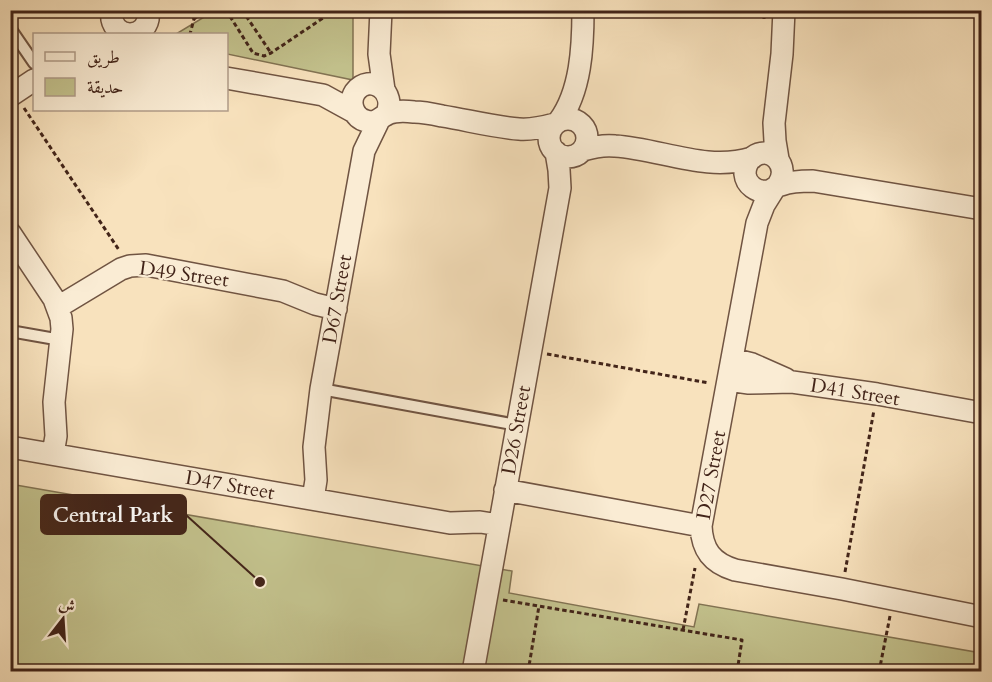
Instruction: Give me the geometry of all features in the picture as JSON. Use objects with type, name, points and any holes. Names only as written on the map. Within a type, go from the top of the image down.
[{"type":"street","points":[[370,116],[390,104],[380,72],[381,10]]},
{"type":"street","points":[[567,151],[549,135],[569,106],[575,88],[581,43],[582,10]]},
{"type":"street","points":[[776,187],[781,181],[783,171],[775,141],[774,123],[784,16]]},
{"type":"street","points":[[101,33],[133,23]]},
{"type":"street","points":[[379,54],[372,71],[352,100],[353,109],[370,116],[418,112],[520,129],[567,151],[615,146],[713,163],[733,162],[767,154],[813,181]]},
{"type":"street","points":[[228,78],[323,95],[370,116]]},
{"type":"street","points":[[12,95],[33,81]]},
{"type":"street","points":[[323,95],[341,93],[373,84],[418,112]]},
{"type":"street","points":[[567,151],[587,142],[577,106],[575,88]]},
{"type":"street","name":"D67 Street","points":[[305,498],[316,480],[314,447],[321,389],[364,151],[363,134],[370,116]]},
{"type":"street","points":[[520,129],[570,119],[615,146]]},
{"type":"street","points":[[749,184],[746,177],[746,166],[766,140],[774,123]]},
{"type":"street","name":"D26 Street","points":[[473,672],[560,188],[559,170],[567,151]]},
{"type":"street","points":[[713,163],[731,171],[760,191],[813,181],[981,209]]},
{"type":"street","name":"D27 Street","points":[[749,184],[757,223]]},
{"type":"street","name":"D27 Street","points":[[709,554],[704,546],[702,526],[732,359],[757,223],[764,205],[776,187]]},
{"type":"street","points":[[10,233],[58,308],[61,318],[61,340],[54,402],[56,436],[46,453]]},
{"type":"street","name":"D49 Street","points":[[58,308],[113,273],[130,266],[146,265],[283,291],[317,289],[337,300]]},
{"type":"street","points":[[732,359],[752,364],[792,382]]},
{"type":"street","name":"D41 Street","points":[[728,383],[792,382],[877,394],[981,413]]},
{"type":"street","name":"D47 Street","points":[[10,447],[450,523],[481,536],[498,532]]},
{"type":"street","points":[[505,490],[702,526]]},
{"type":"street","points":[[709,554],[716,562],[735,570],[981,617]]},
{"type":"lane","points":[[10,28],[33,62]]},
{"type":"lane","points":[[10,331],[61,340]]},
{"type":"lane","points":[[321,389],[517,425]]},
{"type":"path","points":[[189,10],[194,18]]},
{"type":"path","points":[[190,33],[194,18],[206,10]]},
{"type":"path","points":[[226,10],[253,53],[260,56],[271,54],[334,10]]},
{"type":"path","points":[[242,10],[271,54]]},
{"type":"path","points":[[602,10],[602,14],[764,16],[764,20],[784,16]]},
{"type":"path","points":[[12,95],[130,266]]},
{"type":"path","points":[[531,351],[728,383]]},
{"type":"path","points":[[842,589],[877,394]]},
{"type":"path","points":[[683,630],[695,569],[709,554]]},
{"type":"path","points":[[486,598],[742,640],[737,672]]},
{"type":"path","points":[[879,672],[893,600]]},
{"type":"path","points":[[528,672],[539,606]]},
{"type":"green space","points":[[214,11],[353,11],[353,80],[228,54],[228,33],[178,33]]},
{"type":"green space","points":[[10,484],[512,571],[509,593],[694,627],[699,604],[981,653],[981,671],[11,671]]},
{"type":"place","name":"Central Park","points":[[260,582]]}]
